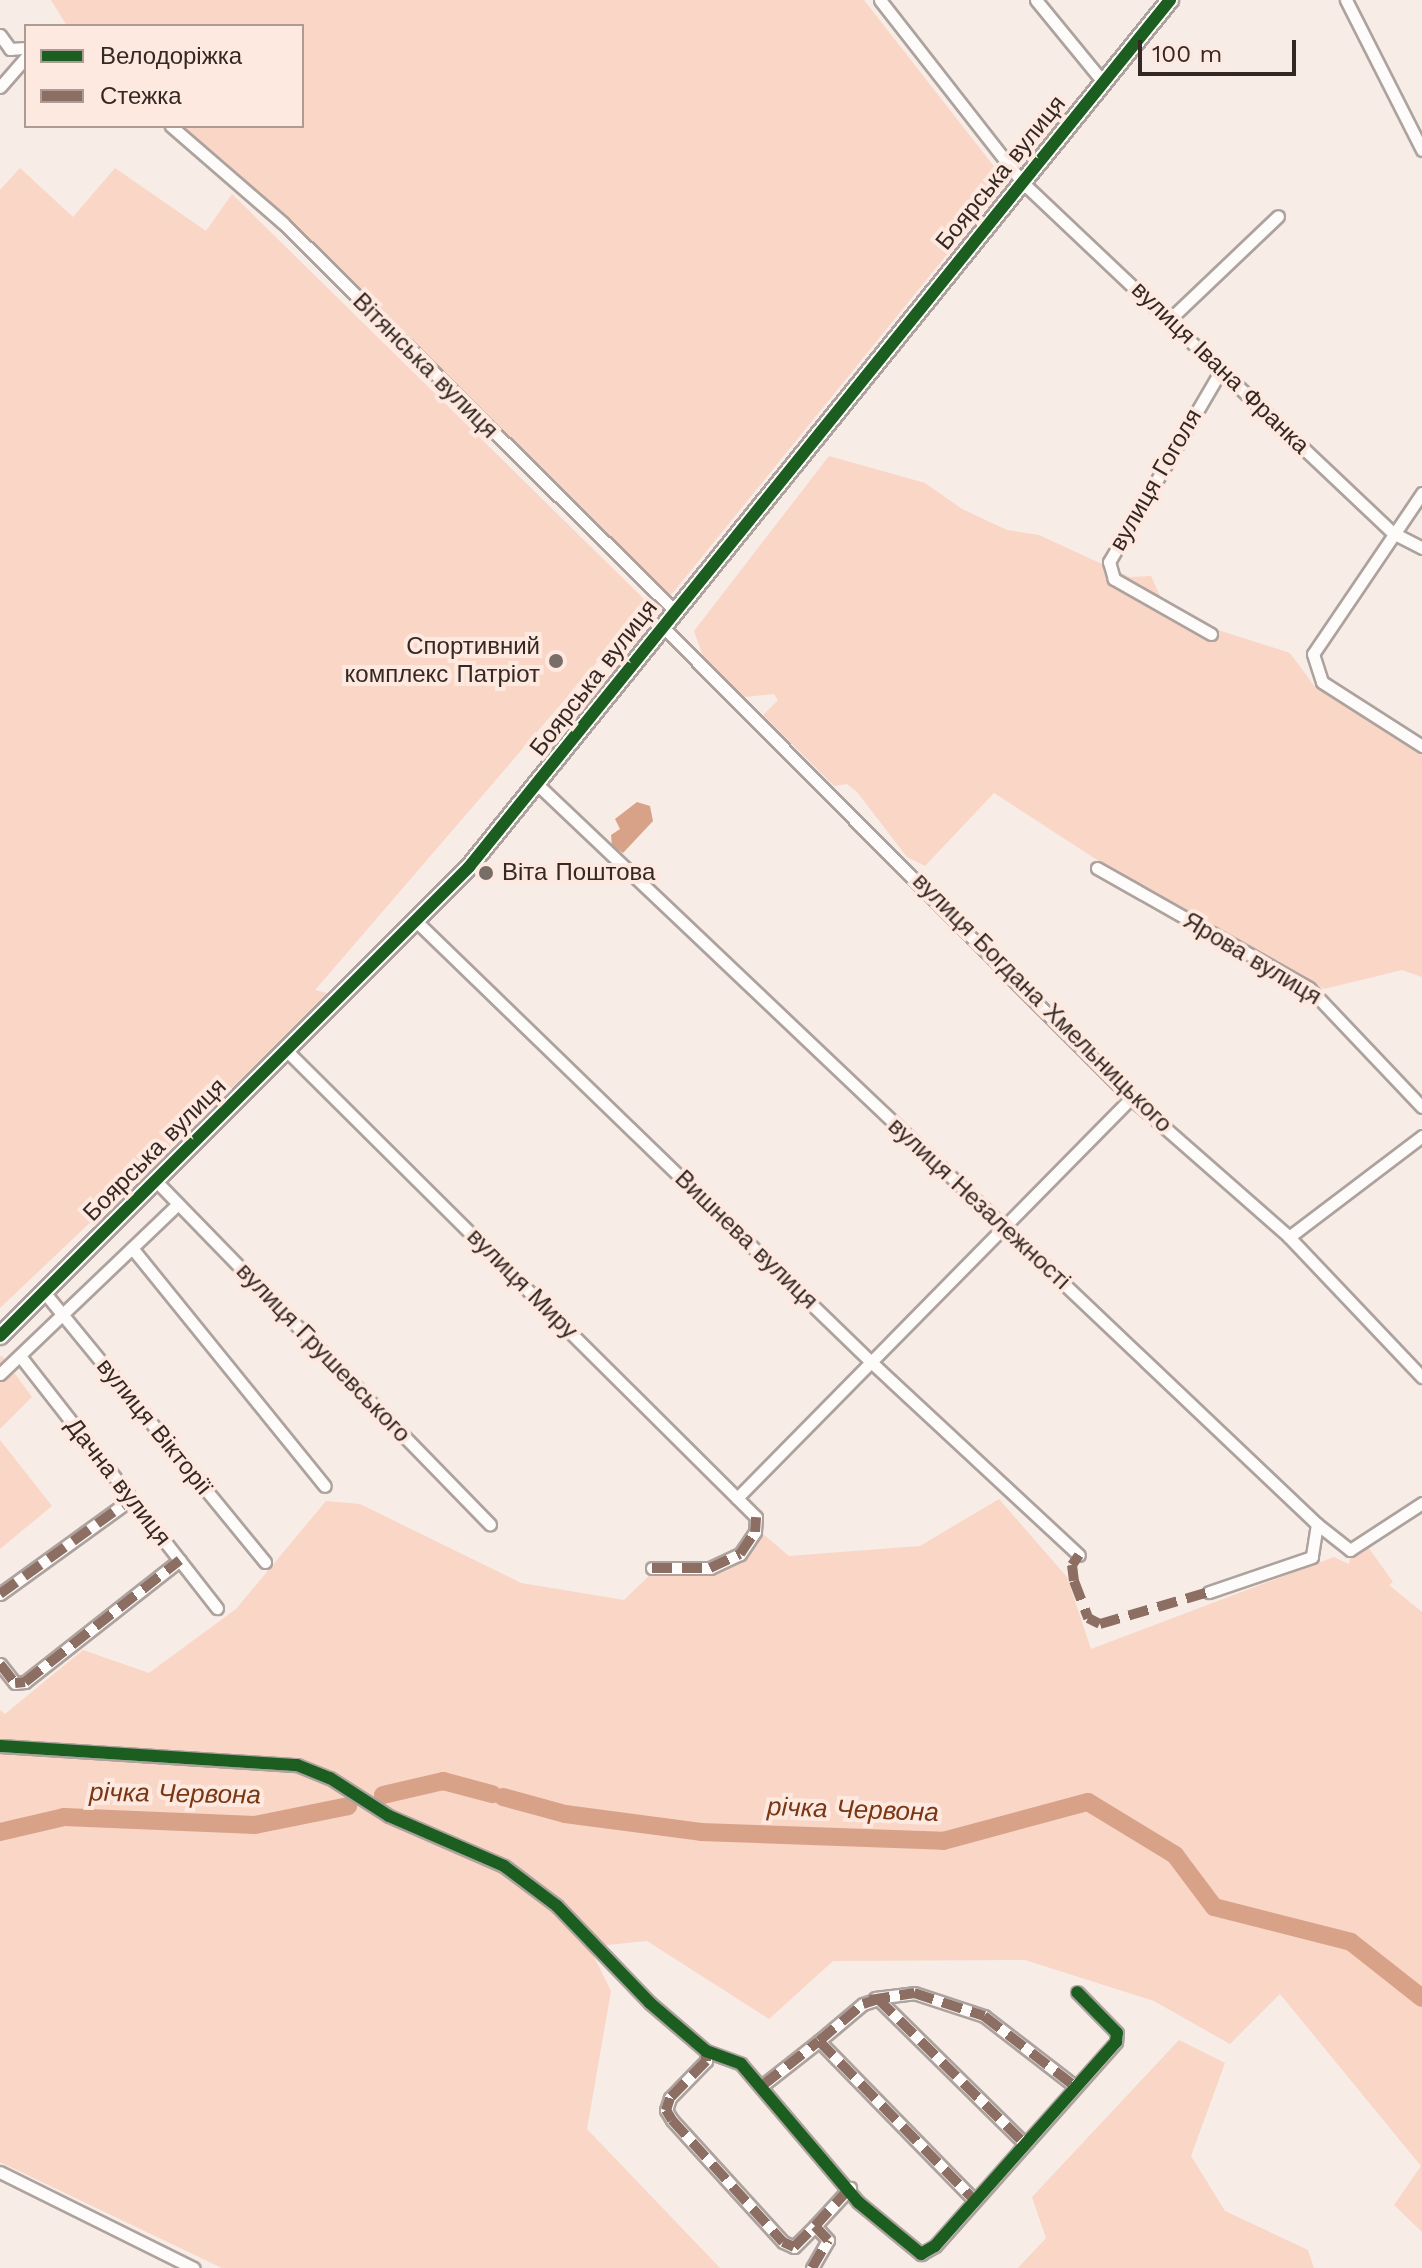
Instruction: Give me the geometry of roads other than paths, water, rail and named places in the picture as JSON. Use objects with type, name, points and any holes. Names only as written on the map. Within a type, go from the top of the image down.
[{"type":"street","name":"вулиця Івана Франка","points":[[880,0],[1022,182],[1393,533],[1422,548]]},
{"type":"street","points":[[1036,0],[1103,82]]},
{"type":"street","name":"Боярська вулиця","points":[[0,1336],[417,922],[538,785],[675,611],[1170,0]]},
{"type":"street","points":[[1346,0],[1422,150]]},
{"type":"street","points":[[0,35],[10,49],[24,48]]},
{"type":"street","points":[[0,87],[24,59]]},
{"type":"street","name":"Вітянська вулиця","points":[[173,128],[283,223],[675,611]]},
{"type":"street","points":[[1170,319],[1278,216]]},
{"type":"street","name":"вулиця Гоголя","points":[[1211,634],[1114,579],[1109,562],[1221,370]]},
{"type":"street","points":[[1422,493],[1313,654],[1322,682],[1422,746]]},
{"type":"street","name":"вулиця Богдана Хмельницького","points":[[663,627],[1131,1098],[1289,1237],[1422,1377]]},
{"type":"street","name":"вулиця Незалежності","points":[[538,785],[1317,1524]]},
{"type":"street","name":"Ярова вулиця","points":[[1097,868],[1309,988],[1422,1107]]},
{"type":"street","name":"Вишнева вулиця","points":[[417,922],[870,1361],[1079,1555]]},
{"type":"street","name":"вулиця Миру","points":[[287,1051],[756,1517],[755,1532],[740,1554],[710,1568],[652,1568]]},
{"type":"street","points":[[737,1498],[870,1361],[1006,1230],[1131,1098]]},
{"type":"street","points":[[1289,1237],[1422,1136]]},
{"type":"street","name":"вулиця Грушевського","points":[[156,1181],[490,1525]]},
{"type":"street","points":[[0,1374],[178,1204]]},
{"type":"street","points":[[132,1248],[325,1486]]},
{"type":"street","name":"вулиця Вікторії","points":[[44,1292],[265,1562]]},
{"type":"street","name":"Дачна вулиця","points":[[20,1356],[217,1608]]},
{"type":"street","points":[[0,1594],[130,1500]]},
{"type":"street","points":[[1209,1592],[1312,1557],[1317,1524],[1350,1550],[1422,1503]]},
{"type":"street","points":[[0,1664],[15,1683],[25,1682],[180,1560]]},
{"type":"street","points":[[0,1746],[297,1765],[330,1778],[389,1816],[504,1866],[557,1906],[650,2003],[706,2051],[731,2056],[763,2085],[813,2151],[850,2188],[858,2202],[921,2254],[935,2246],[1118,2038],[1077,1992]]},
{"type":"street","points":[[763,2085],[870,2000],[914,1993],[984,2016],[1076,2087]]},
{"type":"street","points":[[870,2000],[885,2004],[1025,2144]]},
{"type":"street","points":[[819,2041],[975,2201]]},
{"type":"street","points":[[706,2051],[706,2061],[670,2098],[666,2110],[783,2242],[794,2247],[850,2188]]},
{"type":"street","points":[[0,2172],[193,2268]]},
{"type":"street","points":[[815,2226],[828,2240],[812,2268],[827,2268]]},
{"type":"waterway","points":[[383,1795],[443,1781],[492,1794]]},
{"type":"waterway","name":"річка Червона","points":[[503,1797],[565,1814],[701,1832],[943,1841],[1088,1802],[1175,1855],[1214,1907],[1351,1942],[1422,1998]]},
{"type":"waterway","name":"річка Червона","points":[[0,1832],[64,1817],[255,1825],[348,1806]]},
{"type":"place","name":"Спортивний комплекс Патріот","points":[[556,661]]},
{"type":"place","name":"Віта Поштова","points":[[486,873]]}]
